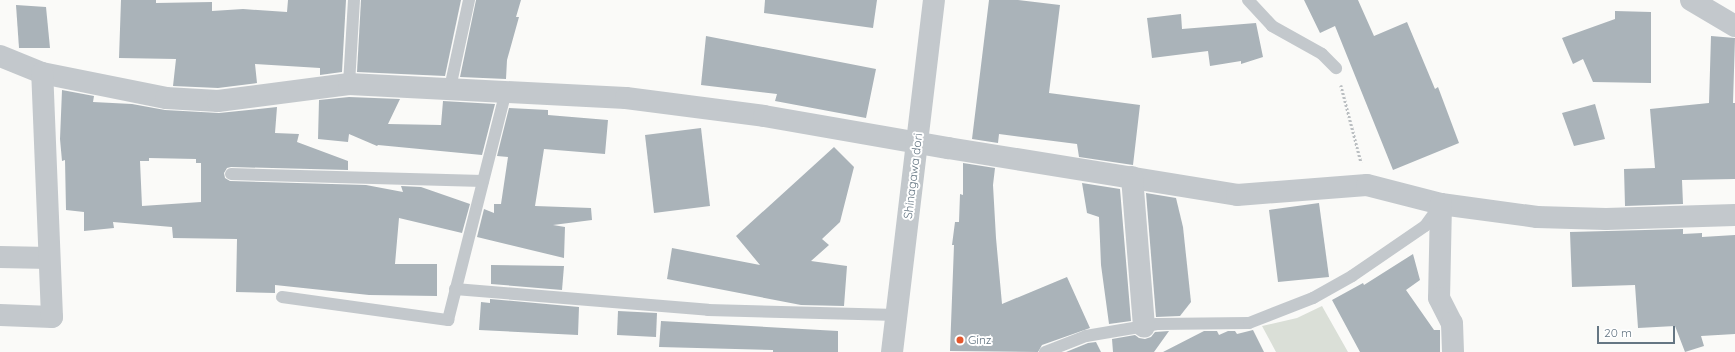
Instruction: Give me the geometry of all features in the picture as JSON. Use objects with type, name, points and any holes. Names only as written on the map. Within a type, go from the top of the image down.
[{"type":"street","name":"Shinagawa dori","points":[[892,352],[934,0]]},
{"type":"street","points":[[1691,0],[1735,26]]},
{"type":"street","points":[[0,56],[42,73],[166,98],[218,101],[349,84],[450,88],[634,99],[764,116],[1237,195],[1367,185],[1441,204],[1537,217],[1606,219],[1735,216]]},
{"type":"street","points":[[0,315],[52,317],[42,73]]},
{"type":"street","points":[[1132,177],[1144,326]]},
{"type":"street","points":[[1441,204],[1439,298],[1452,323],[1453,352]]},
{"type":"street","points":[[0,257],[49,258]]},
{"type":"lane","points":[[349,84],[354,0]]},
{"type":"lane","points":[[450,88],[469,0]]},
{"type":"lane","points":[[1248,0],[1272,26],[1322,54],[1336,68]]},
{"type":"lane","points":[[282,297],[448,320],[506,91]]},
{"type":"lane","points":[[230,174],[483,181]]},
{"type":"lane","points":[[1045,352],[1086,336],[1157,324],[1248,324],[1313,298],[1352,276],[1426,226],[1441,204]]},
{"type":"lane","points":[[455,289],[708,310],[897,315]]},
{"type":"path","points":[[1336,68],[1367,185]]},
{"type":"shaded area","points":[[1322,306],[1348,352],[1276,352],[1262,326],[1297,318]]},
{"type":"building","points":[[121,0],[156,0],[156,3],[212,2],[212,11],[243,9],[287,12],[288,0],[346,0],[342,72],[320,75],[320,68],[255,64],[257,83],[218,88],[173,86],[176,59],[119,58]]},
{"type":"building","points":[[361,0],[461,0],[445,76],[357,72]]},
{"type":"building","points":[[476,0],[521,0],[516,17],[519,17],[507,60],[506,79],[460,77]]},
{"type":"building","points":[[765,0],[877,0],[873,28],[764,13]]},
{"type":"building","points":[[989,0],[1018,0],[1060,5],[1049,93],[1140,105],[1133,165],[1079,157],[1077,144],[999,134],[998,143],[972,139]]},
{"type":"building","points":[[1304,0],[1358,0],[1374,36],[1407,22],[1435,89],[1438,87],[1459,143],[1393,170],[1335,26],[1320,33]]},
{"type":"building","points":[[16,5],[46,7],[50,48],[19,48]]},
{"type":"building","points":[[1615,11],[1651,12],[1651,83],[1593,82],[1583,59],[1573,64],[1562,38],[1615,19]]},
{"type":"building","points":[[1181,14],[1182,29],[1256,23],[1263,57],[1241,64],[1241,61],[1210,66],[1208,51],[1152,58],[1147,18]]},
{"type":"building","points":[[706,36],[876,69],[866,118],[775,101],[777,94],[701,85]]},
{"type":"building","points":[[1711,36],[1735,38],[1733,103],[1735,103],[1735,179],[1682,180],[1683,204],[1625,206],[1624,169],[1655,168],[1650,109],[1709,103]]},
{"type":"building","points":[[62,90],[94,96],[93,102],[132,104],[165,110],[219,113],[277,107],[275,133],[299,134],[297,142],[348,161],[348,170],[231,167],[227,168],[224,173],[225,178],[230,181],[366,185],[403,192],[401,186],[421,187],[470,204],[462,233],[399,218],[395,264],[437,264],[437,296],[369,295],[275,285],[275,293],[236,292],[237,239],[173,238],[172,227],[113,222],[114,228],[84,231],[84,212],[66,210],[65,160],[62,161],[60,139]],"holes":[[[149,158],[196,159],[196,163],[201,163],[201,202],[142,206],[140,161],[149,161]]]},
{"type":"building","points":[[349,97],[400,99],[388,124],[441,125],[443,101],[495,104],[482,155],[377,146],[349,134],[348,142],[318,139],[319,100]]},
{"type":"building","points":[[1595,104],[1605,139],[1574,146],[1562,113]]},
{"type":"building","points":[[509,108],[548,110],[548,115],[608,120],[605,154],[544,149],[535,206],[591,208],[592,220],[553,225],[565,227],[564,258],[477,237],[484,209],[494,213],[494,204],[501,204],[508,157],[497,156]]},
{"type":"building","points":[[701,128],[710,206],[654,213],[645,135]]},
{"type":"building","points":[[834,147],[854,167],[840,222],[822,239],[829,245],[811,261],[847,266],[844,306],[801,305],[667,279],[672,248],[760,265],[736,236]]},
{"type":"building","points":[[963,163],[995,168],[993,185],[1002,304],[1067,277],[1090,328],[1042,345],[1038,352],[950,351],[954,245],[952,245],[955,222],[959,222],[960,194],[963,195]]},
{"type":"building","points":[[1082,183],[1120,189],[1131,321],[1109,324],[1101,265],[1099,217],[1087,213]]},
{"type":"building","points":[[1146,193],[1176,198],[1183,227],[1191,302],[1180,316],[1156,317]]},
{"type":"building","points":[[1319,203],[1329,277],[1278,282],[1269,210]]},
{"type":"building","points":[[1683,229],[1683,234],[1702,233],[1702,237],[1735,235],[1735,334],[1701,336],[1704,346],[1685,352],[1675,326],[1638,328],[1635,285],[1572,287],[1570,232]]},
{"type":"building","points":[[1413,254],[1420,280],[1406,290],[1434,330],[1440,330],[1440,352],[1360,352],[1332,300],[1363,283],[1364,285]]},
{"type":"building","points":[[491,265],[564,266],[562,290],[491,284]]},
{"type":"building","points":[[490,299],[579,307],[578,335],[479,330],[481,302],[490,303]]},
{"type":"building","points":[[618,311],[657,313],[656,337],[617,335]]},
{"type":"building","points":[[661,321],[838,331],[838,352],[773,352],[773,350],[659,347]]},
{"type":"building","points":[[1253,330],[1264,352],[1163,352],[1204,331],[1217,331],[1219,335],[1228,331],[1235,331],[1237,334]]},
{"type":"building","points":[[1169,331],[1154,352],[1113,352],[1112,339],[1135,335],[1139,338],[1145,339],[1151,337],[1155,332]]},
{"type":"building","points":[[1096,342],[1101,352],[1066,352],[1088,343]]},
{"type":"place","name":"Ginz","points":[[960,340]]}]
